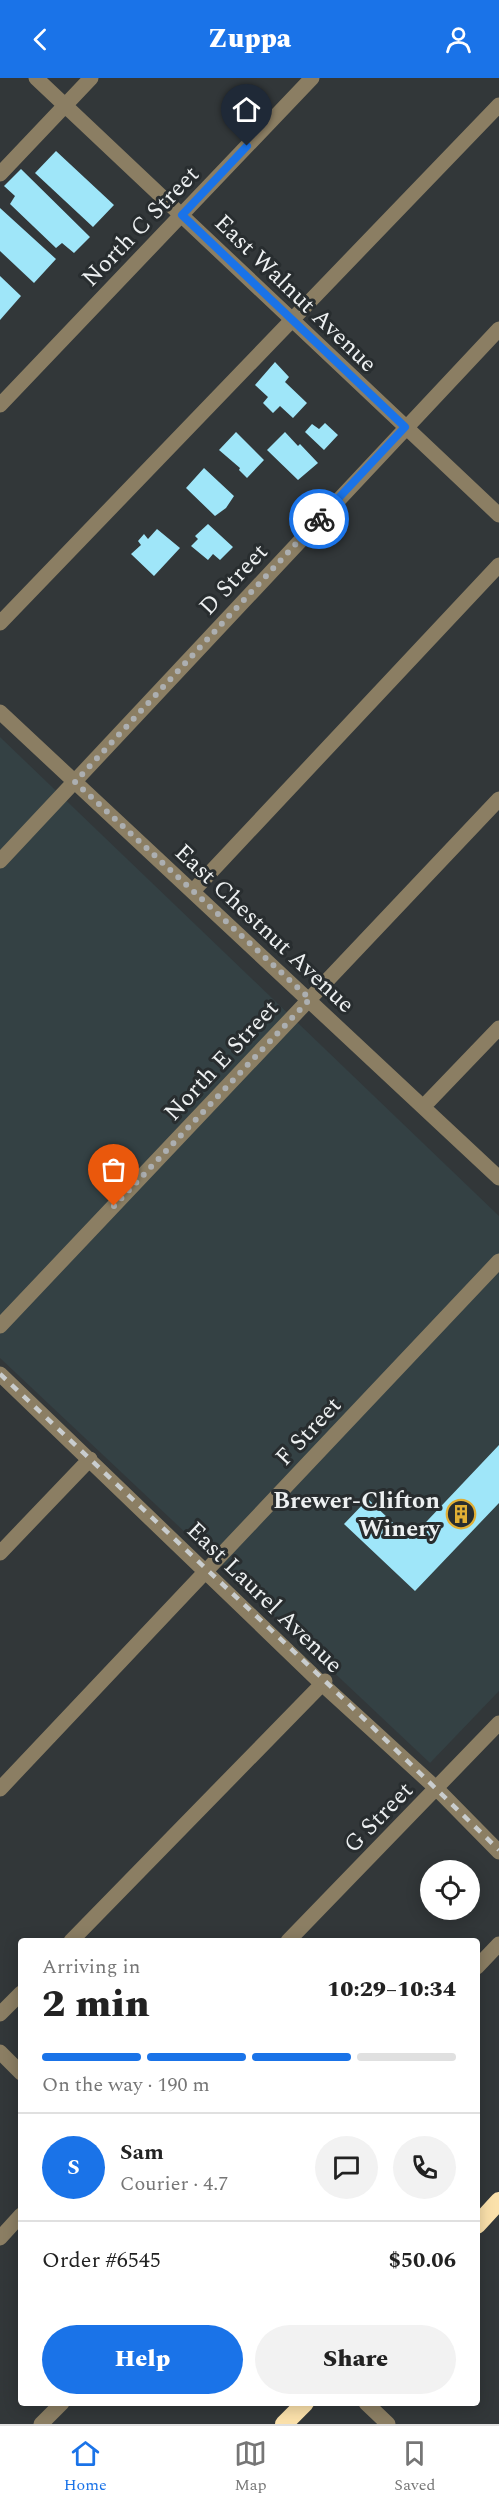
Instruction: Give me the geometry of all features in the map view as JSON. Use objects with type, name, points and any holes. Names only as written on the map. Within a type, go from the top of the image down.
[{"type":"highway","points":[[480,2222],[496,2209]]},
{"type":"highway","points":[[284,2424],[302,2406]]},
{"type":"street","name":"East Walnut Avenue","points":[[36,78],[499,515]]},
{"type":"street","points":[[0,174],[91,78]]},
{"type":"street","name":"North C Street","points":[[0,405],[312,78]]},
{"type":"street","points":[[0,623],[499,105]]},
{"type":"street","name":"D Street","points":[[0,861],[499,329]]},
{"type":"street","points":[[193,891],[499,565]]},
{"type":"street","name":"East Chestnut Avenue","points":[[0,712],[310,999],[499,1178]]},
{"type":"street","name":"North E Street","points":[[0,1326],[499,799]]},
{"type":"street","points":[[424,1106],[499,1028]]},
{"type":"street","name":"F Street","points":[[0,1789],[499,1261]]},
{"type":"street","name":"East Laurel Avenue","points":[[0,1374],[437,1789],[499,1852]]},
{"type":"street","points":[[0,1553],[90,1459]]},
{"type":"street","points":[[74,1938],[324,1682]]},
{"type":"street","name":"G Street","points":[[291,1938],[499,1724]]},
{"type":"street","points":[[480,1964],[499,1944]]},
{"type":"street","points":[[0,2014],[18,1996]]},
{"type":"street","points":[[0,2052],[18,2070]]},
{"type":"street","points":[[0,2238],[18,2219]]},
{"type":"street","points":[[41,2424],[59,2406]]},
{"type":"street","points":[[369,2406],[388,2424]]},
{"type":"shaded area","points":[[0,737],[499,1216],[499,1691],[430,1763],[0,1358]]},
{"type":"building","points":[[56,151],[114,205],[93,227],[35,173]]},
{"type":"building","points":[[21,169],[90,237],[74,253],[62,243],[56,248],[10,204],[15,196],[4,186]]},
{"type":"building","points":[[0,208],[56,259],[34,283],[0,251]]},
{"type":"building","points":[[0,276],[21,296],[0,320]]},
{"type":"building","points":[[275,362],[289,377],[285,382],[307,403],[293,418],[280,406],[273,413],[263,403],[268,397],[255,385]]},
{"type":"building","points":[[325,423],[338,435],[324,450],[305,432],[312,424],[319,429]]},
{"type":"building","points":[[236,432],[264,460],[247,478],[239,470],[240,468],[219,450]]},
{"type":"building","points":[[285,432],[318,463],[298,480],[267,450]]},
{"type":"building","points":[[204,468],[234,496],[226,508],[215,516],[186,488]]},
{"type":"building","points":[[208,524],[233,547],[220,560],[213,554],[208,560],[191,546],[198,539],[195,536]]},
{"type":"building","points":[[157,529],[180,548],[154,576],[131,554],[141,545],[138,541],[144,534],[148,539]]},
{"type":"building","name":"Brewer-Clifton Winery","points":[[499,1445],[499,1503],[415,1591],[344,1524],[368,1499],[410,1539]]},
{"type":"railway","points":[[0,1374],[325,1681],[499,1850]]},
{"type":"way so far","points":[[114,1206],[310,999],[75,782],[319,519]]},
{"type":"place","name":"Brewer-Clifton Winery","points":[[461,1514]]},
{"type":"route","points":[[247,146],[182,215],[405,427],[319,519]]}]
